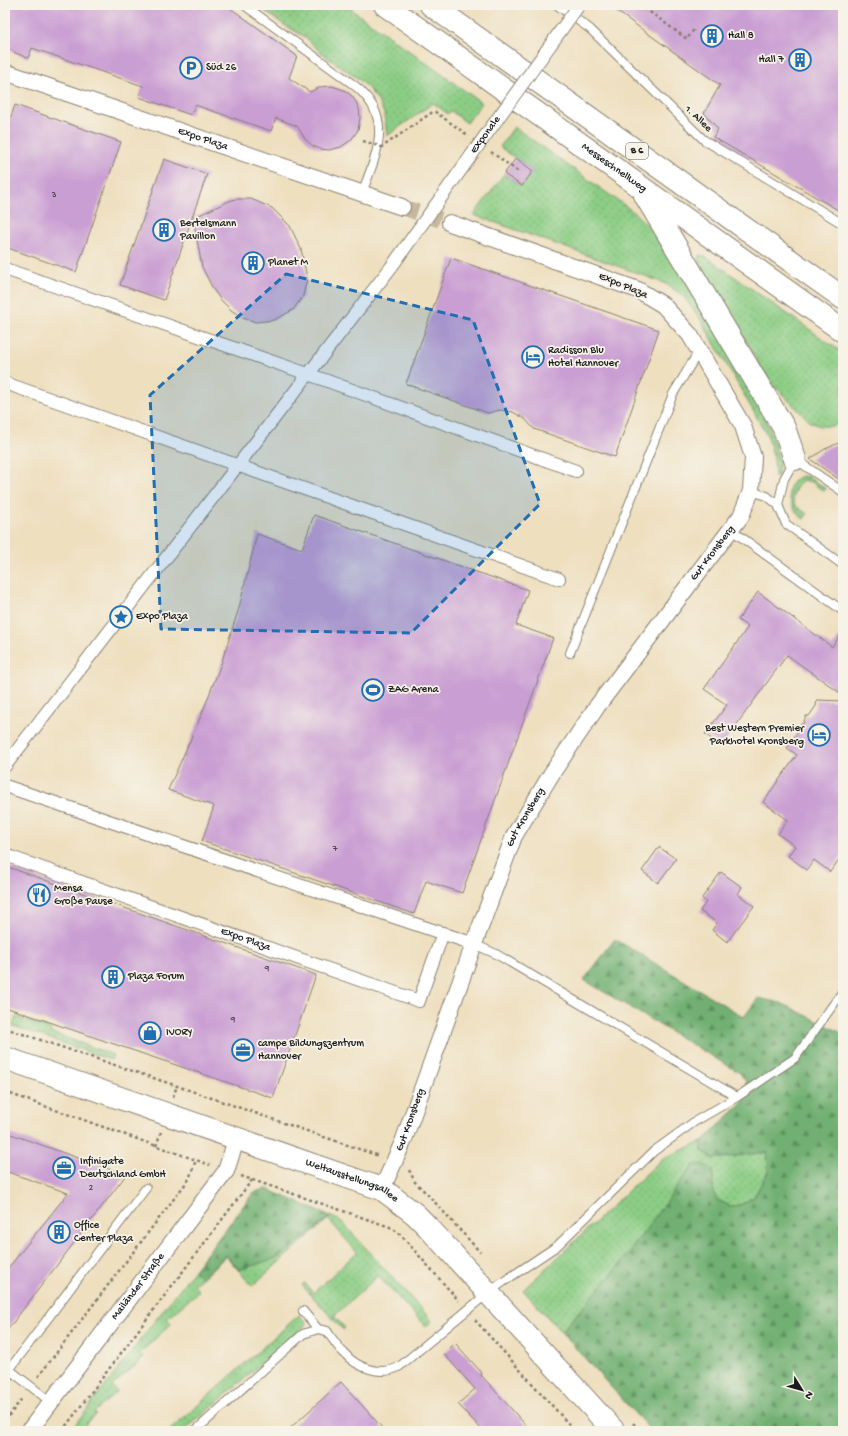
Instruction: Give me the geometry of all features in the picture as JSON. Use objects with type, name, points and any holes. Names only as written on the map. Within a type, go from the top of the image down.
[{"type":"main road","name":"Messeschnellweg","points":[[385,5],[843,331]]},
{"type":"main road","name":"B 6","points":[[431,5],[843,298]]},
{"type":"main road","points":[[640,187],[784,428],[795,459]]},
{"type":"main road","name":"Weltausstellungsallee","points":[[5,1058],[167,1115],[237,1137],[382,1189],[415,1214],[614,1431]]},
{"type":"street","name":"Exponale","points":[[308,374],[392,266],[579,5]]},
{"type":"street","name":"Expo Plaza","points":[[5,72],[402,207]]},
{"type":"street","name":"Expo Plaza","points":[[450,223],[638,290],[663,305],[690,335],[743,426],[753,458],[751,491]]},
{"type":"street","points":[[5,269],[308,374],[576,471]]},
{"type":"street","points":[[5,766],[308,374]]},
{"type":"street","points":[[5,383],[559,579]]},
{"type":"street","name":"Gut Kronsberg","points":[[382,1189],[403,1142],[514,836],[552,773],[598,705],[741,516],[751,491]]},
{"type":"street","points":[[5,786],[474,944]]},
{"type":"street","name":"Expo Plaza","points":[[5,855],[419,1001],[443,933]]},
{"type":"street","name":"Mailänder Straße","points":[[29,1431],[226,1170],[237,1137]]},
{"type":"lane","points":[[244,5],[354,85],[369,100],[377,116],[380,139],[362,193]]},
{"type":"lane","name":"1. Allee","points":[[557,5],[590,29],[704,140],[843,224]]},
{"type":"lane","points":[[570,653],[673,394],[699,351]]},
{"type":"lane","points":[[778,505],[784,479],[795,459],[843,492]]},
{"type":"lane","points":[[751,491],[767,496],[778,505],[786,524],[843,565]]},
{"type":"lane","points":[[730,530],[843,611]]},
{"type":"lane","points":[[474,944],[496,954],[737,1097]]},
{"type":"lane","points":[[195,1431],[303,1334],[318,1330],[327,1331],[343,1353],[354,1362],[366,1368],[377,1371],[387,1371],[400,1366],[467,1310],[506,1280],[557,1246],[654,1151],[694,1122],[737,1097],[795,1058],[843,991]]},
{"type":"lane","points":[[51,1402],[7,1368],[146,1188]]},
{"type":"lane","points":[[303,1311],[318,1330]]},
{"type":"path","points":[[640,5],[687,39],[695,28]]},
{"type":"path","points":[[363,141],[382,147],[434,111],[519,172]]},
{"type":"path","points":[[5,1028],[245,1109],[378,1156],[409,1170]]},
{"type":"path","points":[[5,1092],[252,1180],[390,1227],[398,1233],[575,1431]]},
{"type":"path","points":[[5,1420],[189,1179],[196,1160]]},
{"type":"path","points":[[62,1431],[252,1180]]},
{"type":"highlighted area","points":[[286,274],[473,320],[540,504],[411,633],[161,629],[150,395]]},
{"type":"green space","points":[[256,5],[345,5],[482,103],[467,123],[451,111],[448,114],[433,103],[387,136],[384,113],[378,101],[360,80],[320,52],[305,37]]},
{"type":"green space","points":[[514,127],[631,210],[655,232],[751,387],[772,434],[779,461],[778,476],[775,477],[774,459],[768,437],[701,320],[684,297],[666,284],[474,215],[504,174],[521,186],[533,171],[500,147]]},
{"type":"green space","points":[[699,255],[705,256],[843,353],[843,420],[834,426],[820,426],[810,422],[769,381],[698,259]]},
{"type":"green space","points":[[802,476],[809,477],[825,488],[823,491],[812,482],[803,480],[798,485],[794,492],[793,499],[796,506],[807,514],[804,519],[794,509],[791,503],[789,490],[795,479]]},
{"type":"green space","points":[[615,939],[744,1017],[758,998],[781,1003],[838,1031],[843,1035],[843,1431],[651,1431],[561,1332],[619,1266],[693,1165],[703,1164],[713,1170],[713,1188],[716,1199],[730,1206],[740,1205],[754,1197],[768,1172],[767,1152],[713,1159],[702,1150],[702,1142],[753,1092],[740,1073],[584,980]]},
{"type":"green space","points":[[16,1017],[51,1029],[50,1032],[113,1055],[111,1060],[13,1026]]},
{"type":"green space","points":[[702,1142],[702,1150],[713,1159],[767,1152],[768,1172],[754,1197],[740,1205],[730,1206],[716,1200],[713,1188],[713,1170],[619,1266],[561,1332],[523,1290],[663,1158]]},
{"type":"green space","points":[[267,1189],[341,1221],[432,1321],[426,1327],[378,1276],[334,1316],[345,1328],[343,1330],[302,1285],[305,1283],[313,1293],[357,1252],[328,1219],[252,1286],[226,1256],[194,1285],[199,1291],[167,1319],[171,1324],[140,1353],[144,1358],[112,1386],[117,1392],[94,1412],[96,1414],[85,1424],[91,1431],[80,1431],[75,1425],[254,1192]]},
{"type":"green space","points":[[267,1189],[329,1216],[328,1219],[279,1257],[239,1270],[226,1255],[202,1278],[194,1271],[254,1192]]},
{"type":"green space","points":[[299,1315],[307,1324],[184,1431],[169,1431]]},
{"type":"building","name":"Süd 26","points":[[5,5],[226,5],[297,56],[289,78],[310,92],[320,87],[332,86],[344,90],[351,95],[359,109],[360,118],[358,130],[351,140],[341,147],[329,150],[320,149],[313,146],[306,140],[297,126],[276,118],[271,131],[195,105],[191,115],[139,97],[143,86],[32,48],[28,58],[5,48]]},
{"type":"building","name":"Hall 7","points":[[608,5],[843,5],[843,213],[713,137],[718,129],[704,113],[720,85]]},
{"type":"building","points":[[15,105],[121,142],[76,272],[5,247],[5,134]]},
{"type":"building","points":[[516,158],[533,171],[522,186],[504,174]]},
{"type":"building","name":"Bertelsmann Pavillon","points":[[164,159],[207,174],[164,300],[120,285]]},
{"type":"building","name":"Planet M","points":[[236,199],[251,199],[272,208],[290,226],[301,249],[307,278],[303,296],[293,310],[274,320],[256,322],[243,318],[231,310],[213,289],[202,267],[193,218]]},
{"type":"building","name":"Radisson Blu Hotel Hannover","points":[[451,258],[659,330],[615,457],[534,429],[525,419],[513,412],[500,410],[488,413],[406,384]]},
{"type":"building","points":[[843,441],[843,482],[810,459],[825,449]]},
{"type":"building","name":"ZAG Arena","points":[[314,515],[528,590],[516,625],[553,638],[462,893],[426,881],[414,914],[202,841],[214,806],[168,790],[201,716],[221,664],[239,608],[257,534],[302,549]]},
{"type":"building","points":[[758,592],[832,647],[843,632],[843,695],[787,655],[721,746],[705,734],[727,705],[704,689],[748,627],[738,620]]},
{"type":"building","points":[[817,700],[843,701],[843,854],[830,872],[814,860],[807,870],[788,856],[795,846],[778,834],[788,820],[763,802],[797,755],[787,748],[799,730],[801,724],[803,724],[806,716],[809,716],[816,706]]},
{"type":"building","points":[[659,847],[676,859],[658,883],[642,871]]},
{"type":"building","name":"Plaza Forum","points":[[5,866],[316,975],[273,1098],[5,1007]]},
{"type":"building","points":[[721,872],[742,887],[738,894],[754,906],[727,942],[712,930],[717,923],[700,911],[706,902],[702,898]]},
{"type":"building","name":"Office Center Plaza","points":[[5,1132],[126,1175],[5,1333],[5,1272],[68,1193],[5,1171]]},
{"type":"building","points":[[455,1343],[482,1373],[481,1375],[531,1431],[483,1431],[458,1404],[475,1389],[444,1354]]},
{"type":"building","points":[[341,1382],[385,1431],[287,1431]]},
{"type":"tunnel","points":[[402,207],[450,223]]},
{"type":"place","name":"Hall 8","points":[[712,36]]},
{"type":"place","name":"Hall 7","points":[[800,60]]},
{"type":"place","name":"Süd 26","points":[[191,68]]},
{"type":"place","name":"Bertelsmann Pavillon","points":[[164,230]]},
{"type":"place","name":"Planet M","points":[[253,263]]},
{"type":"place","name":"Radisson Blu Hotel Hannover","points":[[533,357]]},
{"type":"place","name":"Expo Plaza","points":[[121,617]]},
{"type":"place","name":"ZAG Arena","points":[[373,690]]},
{"type":"place","name":"Best Western Premier Parkhotel Kronsberg","points":[[819,735]]},
{"type":"place","name":"Mensa Große Pause","points":[[39,895]]},
{"type":"place","name":"Plaza Forum","points":[[113,977]]},
{"type":"place","name":"IVORY","points":[[150,1033]]},
{"type":"place","name":"campe Bildungszentrum Hannover","points":[[243,1050]]},
{"type":"place","name":"Infinigate Deutschland GmbH","points":[[64,1168]]},
{"type":"place","name":"Office Center Plaza","points":[[59,1232]]}]
